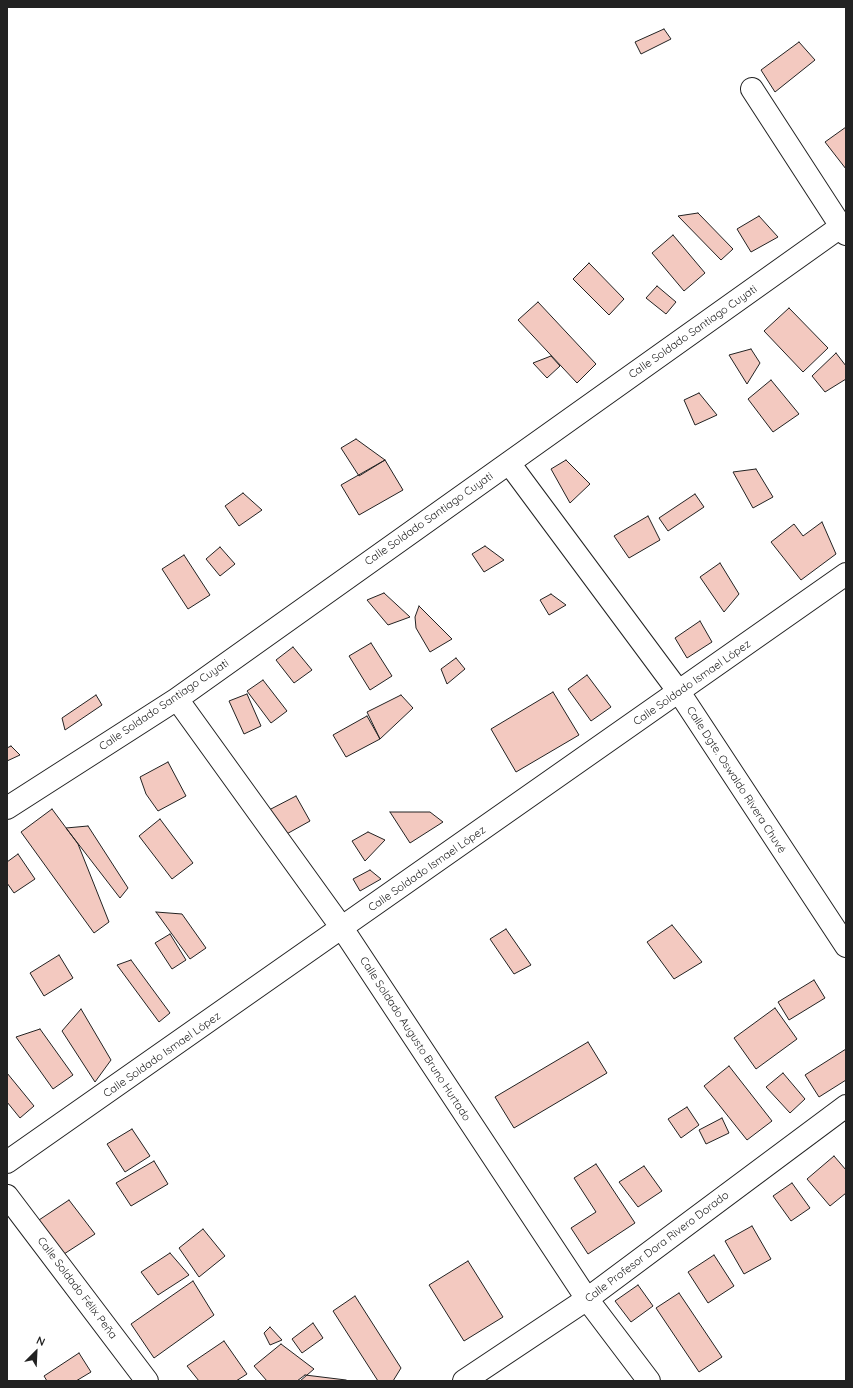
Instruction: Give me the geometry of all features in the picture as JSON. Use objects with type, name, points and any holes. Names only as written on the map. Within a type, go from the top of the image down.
[{"type":"street","points":[[752,89],[844,228]]},
{"type":"street","name":"Calle Soldado Santiago Cuyati","points":[[7,808],[177,699],[509,463],[844,228]]},
{"type":"street","name":"Calle Dgte. Oswaldo Rivera Chuvé","points":[[509,463],[679,692],[846,946]]},
{"type":"street","name":"Calle Soldado Ismael López","points":[[7,1162],[846,574]]},
{"type":"street","name":"Calle Soldado Augusto Bruno Hurtado","points":[[177,699],[342,928],[587,1299],[649,1381]]},
{"type":"street","name":"Calle Profesor Dora Rivero Dorado","points":[[464,1381],[587,1299],[846,1106]]},
{"type":"street","name":"Calle Soldado Félix Peña","points":[[7,1196],[147,1381]]},
{"type":"building","points":[[664,29],[671,39],[641,54],[635,42]]},
{"type":"building","points":[[799,42],[815,60],[775,92],[761,70]]},
{"type":"building","points":[[846,127],[846,169],[825,142]]},
{"type":"building","points":[[698,213],[733,249],[721,260],[678,216]]},
{"type":"building","points":[[759,216],[778,237],[751,252],[737,229]]},
{"type":"building","points":[[673,235],[705,273],[684,291],[652,253]]},
{"type":"building","points":[[589,263],[624,299],[609,315],[573,279]]},
{"type":"building","points":[[657,286],[676,302],[666,314],[646,298]]},
{"type":"building","points":[[538,302],[596,364],[577,383],[518,320]]},
{"type":"building","points":[[789,308],[828,348],[803,372],[764,331]]},
{"type":"building","points":[[751,349],[760,363],[747,384],[729,355]]},
{"type":"building","points":[[836,353],[846,366],[846,379],[825,392],[812,376]]},
{"type":"building","points":[[551,356],[560,366],[547,378],[533,363]]},
{"type":"building","points":[[771,380],[799,414],[773,432],[748,399]]},
{"type":"building","points":[[699,393],[717,415],[695,425],[684,400]]},
{"type":"building","points":[[356,439],[385,460],[359,476],[341,448]]},
{"type":"building","points":[[385,460],[403,490],[359,515],[341,485]]},
{"type":"building","points":[[566,460],[590,484],[570,503],[551,469]]},
{"type":"building","points":[[756,469],[773,497],[753,508],[733,472]]},
{"type":"building","points":[[243,493],[262,510],[239,526],[225,506]]},
{"type":"building","points":[[695,494],[704,507],[668,531],[659,518]]},
{"type":"building","points":[[648,516],[660,540],[629,558],[614,536]]},
{"type":"building","points":[[822,522],[836,554],[801,580],[771,542],[794,524],[803,536]]},
{"type":"building","points":[[485,546],[504,560],[484,572],[472,554]]},
{"type":"building","points":[[220,547],[235,564],[220,576],[206,559]]},
{"type":"building","points":[[184,555],[210,595],[188,609],[162,569]]},
{"type":"building","points":[[720,563],[739,594],[724,612],[700,577]]},
{"type":"building","points":[[384,593],[410,617],[388,625],[367,600]]},
{"type":"building","points":[[551,594],[566,605],[549,615],[540,600]]},
{"type":"building","points":[[419,606],[452,639],[430,652],[416,628],[415,617]]},
{"type":"building","points":[[700,621],[712,642],[687,658],[675,638]]},
{"type":"building","points":[[371,643],[392,676],[370,690],[349,656]]},
{"type":"building","points":[[293,647],[312,670],[294,683],[276,660]]},
{"type":"building","points":[[456,658],[465,669],[447,684],[441,669]]},
{"type":"building","points":[[587,675],[611,707],[591,721],[568,689]]},
{"type":"building","points":[[263,680],[287,711],[271,723],[247,691]]},
{"type":"building","points":[[553,692],[579,735],[516,772],[491,729]]},
{"type":"building","points":[[247,694],[261,726],[244,734],[229,701]]},
{"type":"building","points":[[96,695],[102,705],[65,730],[62,718]]},
{"type":"building","points":[[401,695],[413,708],[380,739],[367,712]]},
{"type":"building","points":[[367,716],[380,739],[346,757],[333,735]]},
{"type":"building","points":[[11,746],[20,755],[7,761],[7,748]]},
{"type":"building","points":[[168,762],[186,796],[158,811],[146,794],[140,777]]},
{"type":"building","points":[[296,796],[310,821],[283,836],[269,810]]},
{"type":"building","points":[[52,809],[78,844],[109,922],[94,933],[21,832]]},
{"type":"building","points":[[390,812],[430,812],[443,822],[410,843]]},
{"type":"building","points":[[160,819],[193,863],[172,879],[139,836]]},
{"type":"building","points":[[88,826],[128,888],[120,898],[66,828]]},
{"type":"building","points":[[368,832],[385,840],[365,861],[352,841]]},
{"type":"building","points":[[18,854],[35,879],[14,893],[7,883],[7,862]]},
{"type":"building","points":[[370,870],[381,879],[360,891],[353,879]]},
{"type":"building","points":[[156,912],[182,914],[206,948],[190,959]]},
{"type":"building","points":[[672,925],[702,962],[674,979],[647,942]]},
{"type":"building","points":[[506,929],[531,965],[514,974],[490,939]]},
{"type":"building","points":[[170,934],[186,960],[172,969],[155,943]]},
{"type":"building","points":[[59,955],[73,978],[44,996],[30,973]]},
{"type":"building","points":[[131,960],[170,1013],[159,1022],[117,965]]},
{"type":"building","points":[[814,980],[825,998],[789,1020],[778,1002]]},
{"type":"building","points":[[775,1008],[797,1039],[756,1069],[734,1038]]},
{"type":"building","points":[[81,1009],[111,1060],[95,1082],[62,1031]]},
{"type":"building","points":[[40,1029],[73,1075],[53,1089],[16,1037]]},
{"type":"building","points":[[588,1042],[607,1073],[514,1128],[495,1097]]},
{"type":"building","points":[[846,1049],[846,1080],[819,1097],[805,1075]]},
{"type":"building","points":[[729,1066],[772,1121],[747,1140],[704,1086]]},
{"type":"building","points":[[7,1073],[34,1106],[20,1118],[7,1102]]},
{"type":"building","points":[[783,1073],[805,1099],[790,1113],[766,1087]]},
{"type":"building","points":[[687,1107],[699,1125],[681,1138],[668,1119]]},
{"type":"building","points":[[722,1118],[729,1133],[706,1144],[699,1130]]},
{"type":"building","points":[[132,1129],[150,1156],[125,1172],[107,1144]]},
{"type":"building","points":[[834,1156],[846,1170],[846,1193],[830,1206],[807,1179]]},
{"type":"building","points":[[154,1161],[168,1184],[131,1206],[116,1183]]},
{"type":"building","points":[[596,1164],[635,1223],[588,1254],[571,1228],[596,1212],[574,1178]]},
{"type":"building","points":[[644,1166],[662,1191],[638,1207],[619,1182]]},
{"type":"building","points":[[792,1183],[810,1208],[791,1221],[773,1196]]},
{"type":"building","points":[[69,1200],[95,1234],[64,1254],[39,1220]]},
{"type":"building","points":[[752,1226],[771,1259],[744,1274],[725,1241]]},
{"type":"building","points":[[203,1229],[225,1256],[199,1277],[179,1248]]},
{"type":"building","points":[[170,1253],[189,1275],[158,1295],[141,1272]]},
{"type":"building","points":[[714,1255],[734,1286],[708,1303],[688,1272]]},
{"type":"building","points":[[468,1261],[503,1317],[464,1341],[429,1285]]},
{"type":"building","points":[[193,1281],[214,1315],[154,1358],[131,1324]]},
{"type":"building","points":[[638,1285],[653,1306],[631,1322],[615,1301]]},
{"type":"building","points":[[679,1293],[722,1357],[699,1372],[656,1308]]},
{"type":"building","points":[[355,1296],[401,1368],[393,1381],[378,1381],[333,1311]]},
{"type":"building","points":[[313,1323],[323,1338],[302,1353],[292,1339]]},
{"type":"building","points":[[270,1327],[282,1340],[270,1345],[264,1333]]},
{"type":"building","points":[[224,1341],[247,1374],[236,1381],[199,1381],[187,1366]]},
{"type":"building","points":[[281,1344],[314,1369],[300,1381],[267,1381],[254,1366]]},
{"type":"building","points":[[79,1353],[91,1372],[76,1381],[47,1381],[44,1376]]},
{"type":"building","points":[[305,1375],[346,1380],[348,1381],[297,1381]]}]
